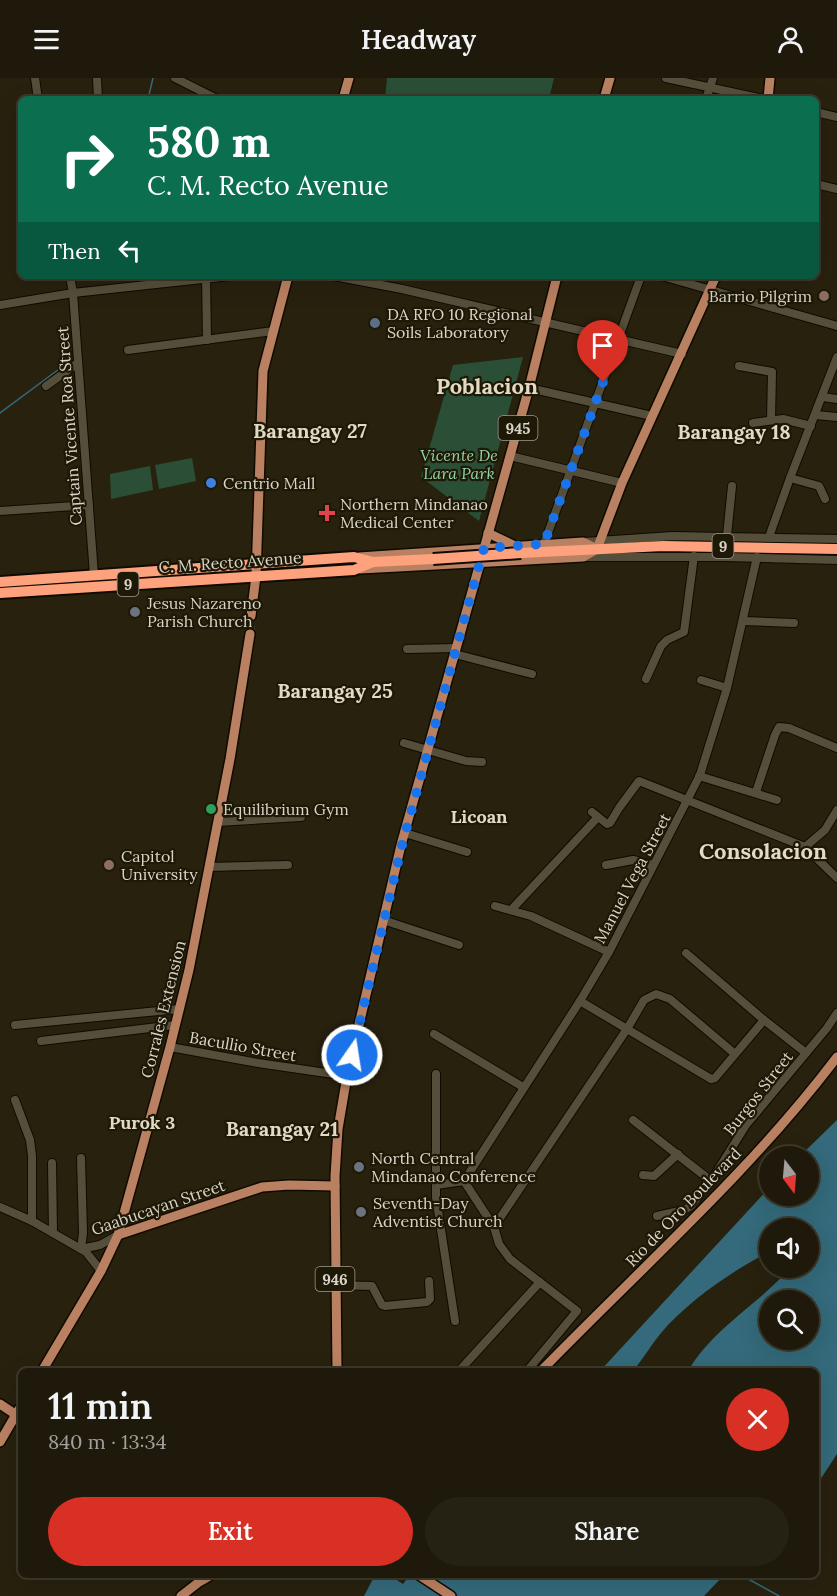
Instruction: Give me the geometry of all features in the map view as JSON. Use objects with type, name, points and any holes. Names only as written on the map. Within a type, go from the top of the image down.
[{"type":"highway","name":"C. M. Recto Avenue","points":[[0,582],[354,557],[373,562],[433,559],[598,544],[837,549]]},
{"type":"highway","name":"C. M. Recto Avenue","points":[[0,593],[354,570],[373,562]]},
{"type":"main road","points":[[344,96],[349,78]]},
{"type":"main road","points":[[605,96],[610,78]]},
{"type":"main road","points":[[767,96],[770,78]]},
{"type":"main road","points":[[251,616],[256,576],[263,375],[287,279]]},
{"type":"main road","name":"945","points":[[484,548],[529,388],[555,279]]},
{"type":"main road","points":[[598,544],[622,483],[715,279]]},
{"type":"main road","points":[[488,533],[519,550]]},
{"type":"main road","name":"C. M. Recto Avenue","points":[[354,557],[484,548],[519,550],[544,544],[583,542],[598,544]]},
{"type":"main road","name":"C. M. Recto Avenue","points":[[354,570],[583,557],[598,544]]},
{"type":"main road","points":[[480,563],[484,548]]},
{"type":"main road","name":"946","points":[[337,1368],[334,1186],[338,1129],[347,1076],[405,833],[480,563]]},
{"type":"main road","name":"Corrales Extension","points":[[44,1368],[101,1270],[118,1235],[179,1009],[218,822],[244,682],[250,633]]},
{"type":"main road","name":"Rio de Oro Boulevard","points":[[544,1368],[744,1167],[788,1119],[837,1057]]},
{"type":"main road","name":"Gaabucayan Street","points":[[118,1235],[262,1187],[334,1186]]},
{"type":"main road","points":[[0,1404],[18,1413]]},
{"type":"main road","points":[[0,1442],[18,1415]]},
{"type":"main road","points":[[181,1596],[206,1578]]},
{"type":"main road","points":[[424,1578],[451,1596]]},
{"type":"street","points":[[35,78],[38,96]]},
{"type":"street","points":[[97,78],[98,96]]},
{"type":"street","points":[[175,78],[211,96]]},
{"type":"street","points":[[666,78],[751,96]]},
{"type":"street","points":[[707,96],[713,78]]},
{"type":"street","points":[[819,113],[837,117]]},
{"type":"street","points":[[819,185],[837,189]]},
{"type":"street","name":"Captain Vicente Roa Street","points":[[71,279],[94,575]]},
{"type":"street","points":[[0,305],[73,293],[189,279]]},
{"type":"street","points":[[206,279],[207,340]]},
{"type":"street","points":[[354,279],[681,354]]},
{"type":"street","points":[[544,544],[640,279]]},
{"type":"street","points":[[672,279],[837,326]]},
{"type":"street","points":[[128,350],[273,331]]},
{"type":"street","points":[[769,537],[837,357]]},
{"type":"street","points":[[46,386],[78,363]]},
{"type":"street","points":[[739,366],[772,372],[771,420]]},
{"type":"street","points":[[529,388],[652,416]]},
{"type":"street","points":[[823,397],[837,399]]},
{"type":"street","points":[[816,415],[837,417]]},
{"type":"street","points":[[753,423],[791,420],[811,426]]},
{"type":"street","points":[[510,456],[622,483]]},
{"type":"street","points":[[790,478],[819,486],[825,499]]},
{"type":"street","points":[[727,536],[732,486]]},
{"type":"street","points":[[0,511],[89,505]]},
{"type":"street","points":[[598,544],[662,536],[837,538]]},
{"type":"street","points":[[583,557],[694,556],[837,560]]},
{"type":"street","points":[[646,679],[664,642],[684,632],[694,556]]},
{"type":"street","name":"Manuel Vega Street","points":[[464,1181],[609,952],[688,800],[699,776],[727,688],[757,557]]},
{"type":"street","points":[[744,621],[794,623]]},
{"type":"street","points":[[406,648],[456,651],[532,674]]},
{"type":"street","points":[[701,680],[727,688]]},
{"type":"street","points":[[756,792],[779,728],[789,728],[837,748]]},
{"type":"street","points":[[404,743],[466,761],[482,762]]},
{"type":"street","points":[[699,776],[777,800]]},
{"type":"street","points":[[512,909],[595,815],[607,824],[610,823],[639,781],[805,847],[837,878]]},
{"type":"street","points":[[805,847],[825,830],[837,810]]},
{"type":"street","points":[[218,822],[301,817]]},
{"type":"street","points":[[405,833],[467,852]]},
{"type":"street","points":[[606,866],[633,860],[653,865]]},
{"type":"street","points":[[209,867],[288,865]]},
{"type":"street","points":[[495,906],[512,909],[609,952]]},
{"type":"street","points":[[383,920],[459,945]]},
{"type":"street","points":[[686,953],[806,1053]]},
{"type":"street","points":[[494,1227],[627,1029],[644,1000],[656,994],[670,999],[735,1054]]},
{"type":"street","points":[[580,1001],[711,1079],[764,1020]]},
{"type":"street","points":[[15,1025],[179,1009]]},
{"type":"street","name":"Burgos Street","points":[[657,1216],[684,1210],[691,1206],[746,1125],[837,1013]]},
{"type":"street","points":[[41,1041],[175,1025]]},
{"type":"street","points":[[434,1034],[523,1087]]},
{"type":"street","name":"Bacullio Street","points":[[170,1047],[249,1062],[347,1076]]},
{"type":"street","points":[[436,1074],[436,1197],[455,1321]]},
{"type":"street","points":[[15,1100],[30,1140],[32,1221]]},
{"type":"street","points":[[633,1120],[710,1180]]},
{"type":"street","points":[[643,1175],[654,1176],[678,1154]]},
{"type":"street","points":[[81,1158],[83,1233],[81,1249],[92,1257],[101,1270]]},
{"type":"street","points":[[52,1163],[53,1233]]},
{"type":"street","points":[[436,1185],[464,1181],[494,1227],[499,1244],[510,1258],[576,1308],[577,1311],[530,1368]]},
{"type":"street","name":"Gaabucayan Street","points":[[0,1206],[81,1249],[100,1245],[118,1235]]},
{"type":"street","points":[[335,1285],[372,1286],[382,1305],[385,1306],[427,1302],[430,1299],[429,1281]]},
{"type":"street","points":[[462,1368],[540,1282]]},
{"type":"green space","points":[[387,78],[554,78],[550,96],[385,96]]},
{"type":"green space","name":"Vicente De Lara Park","points":[[523,357],[479,521],[421,477],[453,365]]},
{"type":"green space","points":[[192,458],[196,481],[159,489],[155,465]]},
{"type":"green space","points":[[150,466],[153,490],[111,499],[110,474]]},
{"type":"water","points":[[837,1120],[837,1454],[819,1481],[819,1368],[690,1368],[710,1342],[759,1297],[759,1350],[819,1350],[819,1290],[768,1290],[781,1278],[819,1278],[819,1218],[759,1218],[759,1258],[726,1277],[697,1298],[661,1333],[635,1368],[603,1368],[759,1199],[759,1206],[819,1206],[819,1146],[810,1146]]},
{"type":"water","points":[[373,1578],[394,1578],[403,1584],[408,1578],[721,1578],[704,1596],[364,1596]]},
{"type":"waterway","points":[[149,96],[153,78]]},
{"type":"waterway","points":[[0,413],[70,361]]},
{"type":"waterway","points":[[746,1578],[779,1596]]},
{"type":"tunnel","points":[[250,634],[251,616]]},
{"type":"place","name":"Barrio Pilgrim","points":[[824,296]]},
{"type":"place","name":"DA RFO 10 Regional Soils Laboratory","points":[[375,323]]},
{"type":"place","name":"Centrio Mall","points":[[211,483]]},
{"type":"place","name":"Northern Mindanao Medical Center","points":[[327,513]]},
{"type":"place","name":"Jesus Nazareno Parish Church","points":[[135,612]]},
{"type":"place","name":"Equilibrium Gym","points":[[211,809]]},
{"type":"place","name":"Capitol University","points":[[109,865]]},
{"type":"place","name":"North Central Mindanao Conference","points":[[359,1167]]},
{"type":"place","name":"Seventh-Day Adventist Church","points":[[361,1212]]},
{"type":"district","name":"Poblacion","points":[[487,386]]},
{"type":"district","name":"Barangay 27","points":[[310,430]]},
{"type":"district","name":"Barangay 18","points":[[734,431]]},
{"type":"district","name":"Barangay 25","points":[[335,690]]},
{"type":"district","name":"Licoan","points":[[479,816]]},
{"type":"district","name":"Consolacion","points":[[763,851]]},
{"type":"district","name":"Purok 3","points":[[142,1122]]},
{"type":"district","name":"Barangay 21","points":[[282,1128]]},
{"type":"route","points":[[352,1055],[386,906],[484,548],[544,544],[603,382]]}]
